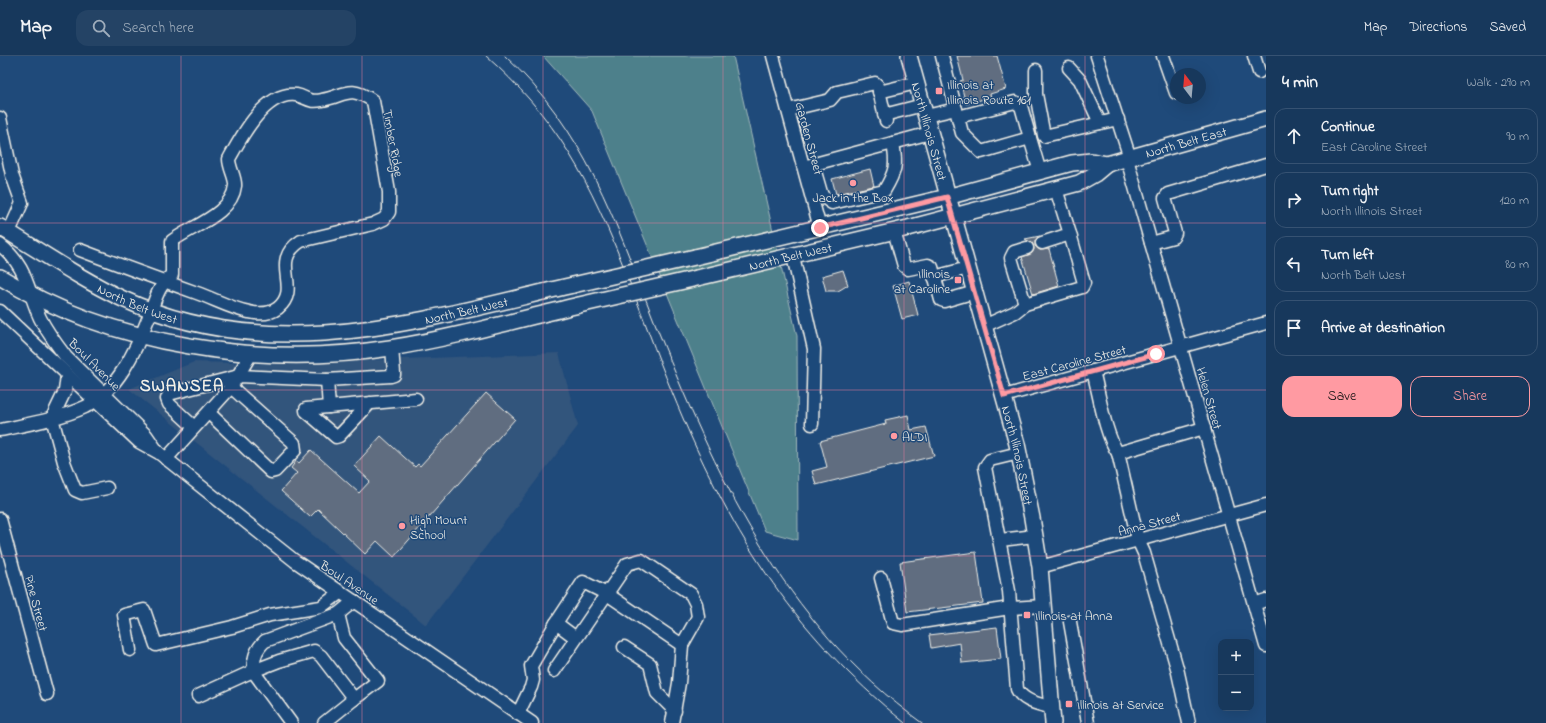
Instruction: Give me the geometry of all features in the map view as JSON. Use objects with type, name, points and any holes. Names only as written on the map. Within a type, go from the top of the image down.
[{"type":"main road","name":"North Illinois Street","points":[[909,56],[1019,453],[1040,567],[1053,716]]},
{"type":"main road","name":"North Belt East","points":[[953,217],[1078,183],[1096,174],[1107,164],[1266,119]]},
{"type":"main road","name":"North Belt East","points":[[947,197],[1072,163],[1091,161],[1107,164]]},
{"type":"main road","name":"North Belt West","points":[[5,229],[98,286],[123,299],[192,323],[247,332],[279,335],[362,331],[420,321],[947,197]]},
{"type":"main road","name":"North Belt West","points":[[0,277],[32,294],[81,316],[142,335],[193,346],[251,354],[289,356],[332,354],[392,348],[793,256],[953,217]]},
{"type":"street","name":"Garden Street","points":[[774,56],[788,110],[808,166],[820,228]]},
{"type":"street","points":[[942,56],[962,133],[981,152],[1030,138]]},
{"type":"street","name":"Helen Street","points":[[1097,56],[1118,120],[1180,347],[1266,646]]},
{"type":"street","points":[[1163,56],[1170,76]]},
{"type":"street","points":[[1254,56],[1259,72]]},
{"type":"street","points":[[1069,68],[1080,80],[1100,123]]},
{"type":"street","points":[[1036,70],[1036,94],[1044,136],[1118,120]]},
{"type":"street","points":[[788,110],[830,100],[837,92],[875,83],[879,92],[885,118],[924,110],[957,113],[1015,102],[1022,106],[1040,172]]},
{"type":"street","points":[[879,92],[916,83]]},
{"type":"street","name":"Timber Ridge","points":[[80,250],[163,281],[248,312],[264,313],[277,308],[285,299],[288,287],[286,262],[288,253],[293,247],[301,241],[373,224],[384,219],[389,212],[389,192],[373,101],[366,96],[354,92],[344,92],[323,100],[310,102],[296,95],[278,98],[260,111],[242,135],[229,159],[235,185],[230,202],[220,212],[187,230],[172,241],[172,275],[163,281]]},
{"type":"street","points":[[0,118],[12,175],[22,203],[5,229]]},
{"type":"street","points":[[893,143],[897,163],[893,178],[884,191],[832,203],[822,196],[808,166],[893,143],[930,133]]},
{"type":"street","points":[[1151,243],[1173,237],[1175,234],[1165,198],[1168,194],[1266,166]]},
{"type":"street","points":[[0,168],[12,175]]},
{"type":"street","points":[[984,326],[1015,312],[1025,304],[1082,287],[1084,283],[1056,189]]},
{"type":"street","points":[[894,232],[904,266],[908,269],[928,265],[932,267],[941,300],[944,301],[975,292]]},
{"type":"street","points":[[1042,243],[1070,234]]},
{"type":"street","name":"Boul Avenue","points":[[0,245],[19,265],[32,294],[40,318],[56,344],[99,397]]},
{"type":"street","points":[[1025,304],[1011,258],[1014,252],[1027,248]]},
{"type":"street","points":[[793,256],[814,349],[812,424]]},
{"type":"street","points":[[934,277],[968,268]]},
{"type":"street","points":[[0,430],[52,418],[86,406],[99,397],[117,378],[128,362],[142,335],[163,281]]},
{"type":"street","name":"Boul Avenue","points":[[0,311],[67,375],[99,397],[146,435],[162,456],[250,528],[532,723]]},
{"type":"street","name":"East Caroline Street","points":[[1004,396],[1266,323]]},
{"type":"street","points":[[194,427],[169,404],[167,398],[169,394],[239,376],[327,380],[394,375],[392,348]]},
{"type":"street","points":[[162,456],[209,413],[232,387],[251,354]]},
{"type":"street","points":[[1093,371],[1107,426],[1114,447],[1118,452],[1138,540],[1144,553],[1177,668],[1188,723]]},
{"type":"street","points":[[67,375],[65,391],[52,418],[64,462],[75,490],[82,493],[107,488]]},
{"type":"street","points":[[327,380],[329,407]]},
{"type":"street","points":[[209,413],[271,472],[275,471],[295,450],[294,443],[232,387]]},
{"type":"street","points":[[370,403],[339,436],[336,437],[306,411],[306,408],[416,399]]},
{"type":"street","points":[[1118,452],[1204,428]]},
{"type":"street","points":[[1019,453],[990,460],[985,467],[1009,591],[1017,689],[1020,695],[1053,716]]},
{"type":"street","name":"Anna Street","points":[[1040,567],[1266,505]]},
{"type":"street","name":"Pine Street","points":[[0,518],[47,694]]},
{"type":"street","points":[[1000,540],[1035,536]]},
{"type":"street","points":[[554,671],[627,564],[640,560],[691,594],[696,604],[698,617],[682,645],[679,683],[674,717]]},
{"type":"street","points":[[881,578],[894,623],[902,625],[1010,608],[1043,606]]},
{"type":"street","points":[[518,714],[533,680],[531,666],[556,623],[584,582],[607,594],[682,645]]},
{"type":"street","points":[[130,650],[124,615],[144,610],[156,645],[232,627],[270,615],[321,607],[341,592]]},
{"type":"street","points":[[1254,604],[1266,600]]},
{"type":"street","points":[[291,723],[253,672],[254,657],[258,647],[265,641],[338,614],[354,601]]},
{"type":"street","points":[[324,723],[378,681],[344,638],[338,614]]},
{"type":"street","points":[[1070,622],[1088,723]]},
{"type":"street","points":[[556,623],[576,638]]},
{"type":"street","points":[[624,647],[650,664],[657,693],[674,717]]},
{"type":"street","points":[[198,696],[279,661],[314,651],[321,656],[354,699]]},
{"type":"shaded area","name":"High Mount School","points":[[559,353],[578,426],[426,625],[129,389],[194,362],[270,364]]},
{"type":"green space","points":[[543,56],[733,56],[797,336],[798,540],[765,531],[592,111]]},
{"type":"building","points":[[957,56],[997,56],[1006,89],[990,94],[991,97],[966,104],[960,81],[963,80]]},
{"type":"building","name":"Jack in the Box","points":[[870,169],[874,186],[836,194],[832,179]]},
{"type":"building","points":[[1040,236],[1035,241],[1035,246],[1040,250],[1049,249],[1059,286],[1033,294],[1022,257],[1032,253],[1034,249],[1032,243],[1025,239]]},
{"type":"building","points":[[843,270],[848,285],[838,291],[826,291],[822,276]]},
{"type":"building","points":[[909,281],[918,315],[902,319],[893,286]]},
{"type":"building","name":"High Mount School","points":[[486,393],[515,419],[394,557],[377,541],[365,554],[318,509],[310,517],[281,491],[297,473],[291,468],[296,461],[299,463],[311,450],[359,493],[370,481],[354,466],[381,436],[415,467],[418,464],[420,466]]},
{"type":"building","points":[[908,415],[911,430],[926,427],[934,456],[816,485],[812,471],[827,467],[820,441],[886,424],[885,420]]},
{"type":"building","points":[[976,552],[983,603],[907,612],[900,562]]},
{"type":"building","points":[[997,627],[1001,659],[962,663],[960,643],[931,648],[929,635]]},
{"type":"tram line","points":[[486,56],[521,90],[542,114],[569,153],[585,180],[625,270],[660,363],[693,441],[715,488],[740,532],[766,573],[795,613],[828,651],[864,688],[905,723]]},
{"type":"tram line","points":[[505,56],[533,84],[557,114],[577,145],[595,178],[611,212],[701,433],[728,488],[758,541],[791,591],[829,639],[873,683],[922,723]]},
{"type":"place","name":"Illinois at Illinois Route 161","points":[[939,91]]},
{"type":"place","name":"Jack in the Box","points":[[853,183]]},
{"type":"place","name":"Illinois at Caroline","points":[[958,280]]},
{"type":"place","name":"ALDI","points":[[894,436]]},
{"type":"place","name":"High Mount School","points":[[402,526]]},
{"type":"place","name":"Illinois at Anna","points":[[1027,615]]},
{"type":"place","name":"Illinois at Service","points":[[1069,704]]},
{"type":"district","name":"SWANSEA","points":[[182,385]]},
{"type":"route","points":[[820,228],[947,197],[1004,396],[1156,354]]}]
